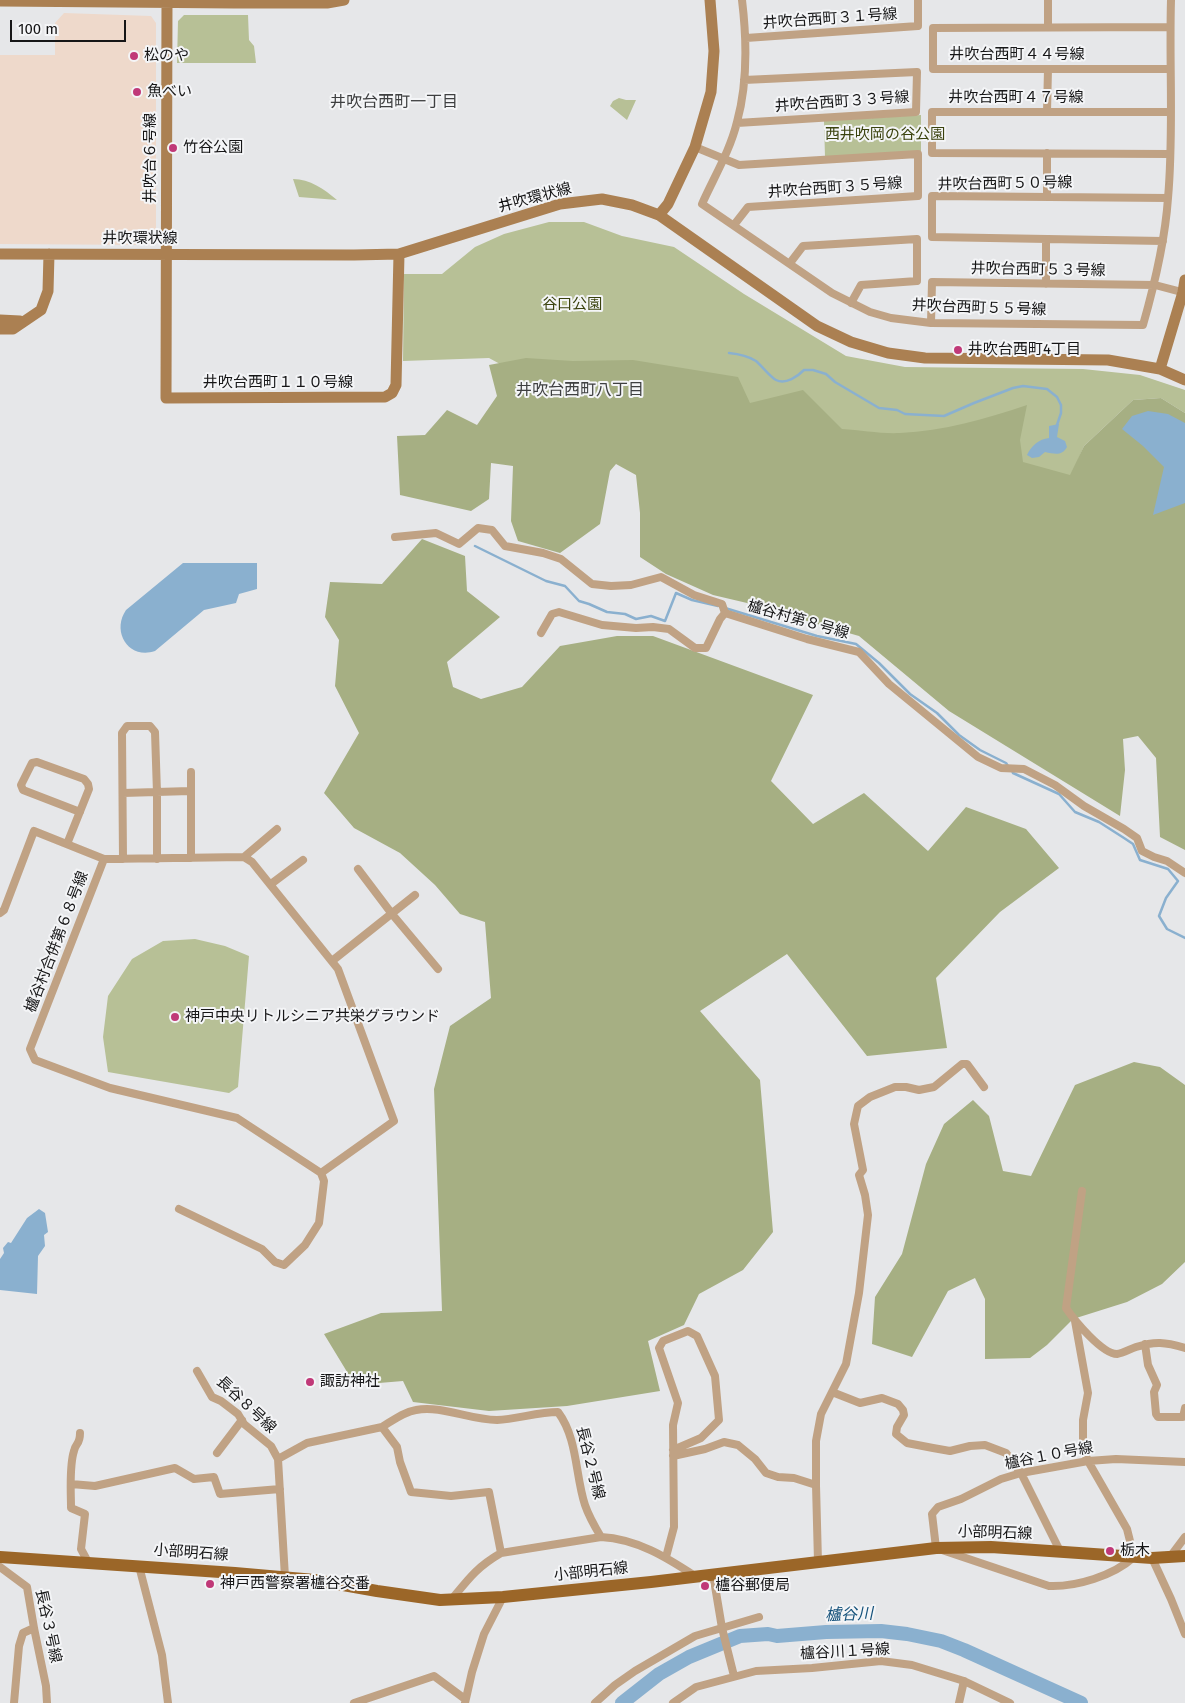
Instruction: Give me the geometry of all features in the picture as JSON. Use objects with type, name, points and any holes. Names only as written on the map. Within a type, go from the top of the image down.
[{"type":"main road","name":"小部明石線","points":[[0,1557],[316,1580],[440,1600],[503,1597],[936,1548],[991,1547],[1152,1558],[1185,1556]]},
{"type":"street","points":[[0,1],[311,1],[327,3],[344,0]]},
{"type":"street","points":[[659,215],[668,204],[695,147],[711,92],[714,51],[710,0]]},
{"type":"street","name":"井吹台西町５５号線","points":[[742,0],[746,38],[744,80],[737,123],[702,204],[832,293],[870,312],[891,318],[931,323],[1143,325],[1163,241],[1168,198],[1171,112],[1171,0]]},
{"type":"street","name":"井吹台西町３１号線","points":[[746,38],[918,26],[918,0]]},
{"type":"street","points":[[1048,0],[1048,27]]},
{"type":"street","name":"井吹台６号線","points":[[166,254],[167,1]]},
{"type":"street","name":"井吹台西町４４号線","points":[[1170,27],[933,28],[933,69],[1170,70]]},
{"type":"street","points":[[1047,112],[1048,69]]},
{"type":"street","name":"井吹台西町３３号線","points":[[737,123],[916,112],[917,72],[744,80]]},
{"type":"street","name":"井吹台西町４７号線","points":[[1170,154],[932,153],[932,112],[1171,112]]},
{"type":"street","name":"井吹台西町３５号線","points":[[695,147],[739,165],[918,154],[918,196],[748,207],[734,225]]},
{"type":"street","points":[[1046,197],[1047,153]]},
{"type":"street","name":"井吹台西町５０号線","points":[[1163,241],[932,237],[932,196],[1168,198]]},
{"type":"street","name":"井吹環状線","points":[[0,254],[400,254],[560,204],[602,199],[632,205],[659,215],[817,326],[861,345],[888,353],[925,358],[1108,360],[1160,369],[1185,380]]},
{"type":"street","points":[[790,264],[803,246],[917,239],[917,281],[861,285],[852,303]]},
{"type":"street","points":[[1046,239],[1046,284]]},
{"type":"street","points":[[0,329],[13,329],[41,310],[48,291],[49,254]]},
{"type":"street","name":"井吹台西町１１０号線","points":[[166,254],[166,398],[334,398],[385,397],[392,393],[396,385],[400,254]]},
{"type":"street","points":[[1160,369],[1184,293],[1185,280]]},
{"type":"street","name":"井吹台西町５３号線","points":[[931,323],[932,282],[1154,285],[1184,293]]},
{"type":"street","points":[[0,320],[8,322],[27,320]]},
{"type":"street","name":"櫨谷村第８号線","points":[[395,537],[436,533],[459,544],[478,528],[492,530],[506,546],[543,553],[561,559],[592,584],[611,586],[631,585],[661,577],[694,595],[722,604],[724,610],[807,640],[859,652],[889,684],[978,757],[1001,768],[1024,769],[1054,785],[1084,806],[1137,838],[1142,851],[1154,858],[1167,861],[1185,874]]},
{"type":"street","points":[[541,634],[552,614],[559,612],[593,621],[602,626],[636,628],[653,626],[669,629],[695,648],[706,648],[724,610]]},
{"type":"street","points":[[123,859],[122,733],[127,726],[150,726],[155,732],[157,859]]},
{"type":"street","points":[[67,844],[80,812],[89,789],[88,784],[84,779],[37,762],[32,763],[21,785],[23,790],[80,812]]},
{"type":"street","points":[[191,772],[191,858]]},
{"type":"street","points":[[123,793],[190,791]]},
{"type":"street","points":[[244,858],[277,829]]},
{"type":"street","name":"櫨谷村合併第６８号線","points":[[0,913],[4,910],[34,831],[104,859],[30,1049],[35,1060],[110,1088],[237,1118],[321,1173]]},
{"type":"street","points":[[104,859],[244,858],[252,862],[338,969],[394,1121],[321,1173],[324,1181],[319,1222],[305,1245],[284,1265],[275,1262],[262,1249],[179,1208]]},
{"type":"street","points":[[271,884],[303,860]]},
{"type":"street","points":[[358,869],[392,914],[438,969]]},
{"type":"street","points":[[332,961],[415,895]]},
{"type":"street","points":[[818,1562],[816,1441],[821,1414],[846,1364],[859,1293],[868,1214],[859,1175],[862,1170],[854,1124],[858,1106],[870,1096],[895,1088],[906,1087],[919,1090],[934,1087],[962,1064],[967,1064],[984,1087]]},
{"type":"street","points":[[1082,1191],[1066,1308],[1075,1321],[1106,1350],[1117,1354],[1153,1342],[1170,1343],[1185,1348]]},
{"type":"street","points":[[936,1548],[1049,1586],[1097,1578],[1126,1565],[1134,1557],[1127,1529],[1083,1449],[1083,1420],[1088,1392],[1075,1321]]},
{"type":"street","points":[[666,1557],[674,1527],[673,1453],[673,1425],[678,1403],[659,1348],[663,1341],[688,1331],[698,1336],[715,1376],[719,1420],[701,1438],[673,1453]]},
{"type":"street","points":[[1145,1344],[1148,1365],[1157,1385],[1154,1392],[1156,1414],[1158,1417],[1183,1417],[1185,1408]]},
{"type":"street","name":"長谷８号線","points":[[197,1371],[212,1397],[222,1401],[238,1414],[244,1424],[271,1446],[278,1459]]},
{"type":"street","points":[[832,1392],[860,1403],[882,1398],[898,1404],[903,1410],[904,1415],[896,1434],[907,1443],[950,1451],[970,1446],[985,1445],[1006,1453],[1021,1473],[1060,1551]]},
{"type":"street","name":"長谷２号線","points":[[382,1427],[401,1415],[416,1410],[436,1410],[482,1420],[500,1420],[558,1412],[566,1422],[576,1457],[585,1504],[591,1520],[601,1537]]},
{"type":"street","points":[[216,1453],[242,1420]]},
{"type":"street","points":[[285,1577],[278,1459],[307,1442],[382,1427],[397,1448],[411,1492],[451,1496],[489,1492],[501,1553]]},
{"type":"street","points":[[80,1433],[80,1442],[74,1450],[70,1484],[71,1508],[85,1514],[81,1549],[88,1562]]},
{"type":"street","points":[[673,1453],[705,1449],[724,1442],[738,1445],[766,1473],[778,1477],[794,1478],[816,1485]]},
{"type":"street","name":"櫨谷１０号線","points":[[936,1548],[932,1514],[938,1507],[961,1499],[1001,1479],[1021,1473],[1088,1461],[1116,1459],[1185,1462]]},
{"type":"street","points":[[70,1484],[95,1486],[175,1468],[194,1479],[214,1477],[220,1494],[280,1489]]},
{"type":"street","points":[[452,1599],[482,1564],[501,1553],[601,1537],[634,1543],[666,1557],[695,1576]]},
{"type":"street","points":[[1170,1557],[1185,1537]]},
{"type":"street","points":[[1152,1558],[1185,1634]]},
{"type":"street","points":[[139,1566],[162,1655],[168,1703]]},
{"type":"street","name":"長谷３号線","points":[[0,1567],[27,1587],[46,1686],[47,1703]]},
{"type":"street","points":[[714,1574],[722,1628],[734,1676]]},
{"type":"street","points":[[354,1703],[434,1676],[465,1701],[484,1634],[503,1597]]},
{"type":"street","points":[[595,1703],[615,1685],[643,1666],[695,1636],[759,1617]]},
{"type":"street","points":[[14,1703],[19,1646],[23,1633],[34,1628]]},
{"type":"street","name":"櫨谷川１号線","points":[[673,1703],[696,1687],[756,1671],[881,1661],[912,1665],[964,1681],[1010,1703]]},
{"type":"street","points":[[959,1703],[964,1681]]},
{"type":"shaded area","points":[[64,13],[151,16],[156,23],[156,239],[148,245],[0,244],[0,55],[55,55],[55,23]]},
{"type":"green space","points":[[184,15],[248,15],[249,40],[254,46],[256,63],[177,63],[178,21]]},
{"type":"green space","points":[[619,98],[636,100],[627,120],[610,106],[613,101]]},
{"type":"green space","name":"西井吹岡の谷公園","points":[[921,115],[921,151],[825,157],[824,121]]},
{"type":"green space","points":[[293,179],[299,179],[316,185],[337,200],[299,197]]},
{"type":"green space","name":"谷口公園","points":[[549,222],[584,222],[622,236],[674,247],[744,294],[846,356],[905,367],[1083,369],[1140,375],[1185,390],[1185,413],[1161,398],[1133,400],[1084,446],[1067,485],[875,438],[522,376],[489,358],[403,361],[404,274],[442,274],[475,247],[504,234]]},
{"type":"green space","points":[[526,358],[573,361],[633,360],[738,377],[750,403],[803,390],[842,429],[893,433],[932,430],[980,419],[1027,405],[1020,440],[1023,462],[1070,475],[1084,446],[1133,400],[1161,398],[1185,413],[1185,850],[1160,837],[1156,758],[1138,736],[1123,739],[1125,770],[1120,816],[949,711],[859,636],[764,607],[713,595],[666,574],[640,557],[640,513],[636,475],[616,464],[610,471],[600,524],[560,553],[518,541],[511,521],[513,466],[491,463],[489,499],[471,511],[400,495],[397,436],[425,435],[447,410],[477,425],[497,396],[489,365]]},
{"type":"green space","points":[[422,539],[465,556],[467,591],[500,617],[447,662],[453,687],[481,699],[522,687],[560,646],[617,636],[653,636],[813,695],[771,781],[813,824],[864,793],[928,851],[966,807],[1026,829],[1059,868],[1000,912],[936,978],[947,1048],[867,1056],[787,954],[700,1011],[760,1080],[773,1232],[743,1270],[699,1294],[684,1325],[648,1341],[660,1391],[567,1406],[489,1411],[413,1402],[403,1381],[355,1385],[324,1334],[381,1313],[442,1311],[434,1089],[450,1026],[491,998],[485,922],[460,914],[435,885],[400,853],[354,828],[324,793],[359,733],[335,686],[339,640],[325,617],[330,582],[382,584]]},
{"type":"green space","name":"神戸中央リトルシニア共栄グラウンド","points":[[195,939],[225,946],[249,956],[238,1087],[229,1093],[108,1072],[103,1037],[108,996],[132,959],[163,941]]},
{"type":"green space","points":[[1134,1062],[1160,1067],[1185,1085],[1185,1262],[1162,1284],[1127,1302],[1073,1319],[1047,1345],[1030,1358],[985,1359],[985,1299],[975,1278],[948,1291],[912,1357],[872,1344],[875,1297],[902,1254],[926,1164],[944,1124],[973,1100],[989,1116],[1003,1171],[1031,1176],[1075,1085]]},
{"type":"water","points":[[1148,411],[1168,414],[1185,423],[1185,503],[1153,515],[1164,467],[1122,429],[1132,416]]},
{"type":"water","points":[[1059,424],[1057,437],[1065,441],[1067,447],[1063,452],[1058,454],[1045,452],[1039,457],[1032,458],[1027,455],[1036,444],[1049,438],[1049,426]]},
{"type":"water","points":[[183,563],[257,563],[257,589],[239,594],[236,603],[204,610],[155,651],[146,653],[130,648],[122,635],[121,627],[122,618],[126,610]]},
{"type":"water","points":[[39,1209],[45,1213],[48,1232],[44,1235],[45,1246],[38,1256],[37,1294],[0,1290],[0,1259],[4,1253],[3,1248],[8,1242],[11,1243],[27,1218]]},
{"type":"waterway","points":[[729,353],[753,359],[774,379],[780,381],[791,379],[804,370],[813,370],[826,374],[835,382],[879,408],[897,410],[905,414],[944,416],[1013,388],[1023,386],[1047,389],[1057,397],[1061,405],[1061,413],[1057,425]]},
{"type":"waterway","points":[[475,546],[546,581],[565,586],[579,601],[607,612],[625,614],[636,619],[651,616],[665,621],[676,593],[692,600],[718,606]]},
{"type":"waterway","points":[[725,608],[817,636],[856,644],[879,663],[910,694],[937,713],[959,735],[1008,766]]},
{"type":"waterway","points":[[1012,770],[1013,773],[1059,794],[1075,812],[1099,822],[1133,844],[1140,860],[1168,869],[1178,881],[1166,898],[1159,916],[1167,929],[1185,938]]},
{"type":"waterway","name":"櫨谷川","points":[[622,1703],[659,1674],[689,1657],[740,1636],[881,1631],[941,1641],[1081,1703]]},
{"type":"place","name":"松のや","points":[[134,56]]},
{"type":"place","name":"魚べい","points":[[137,92]]},
{"type":"place","name":"竹谷公園","points":[[173,148]]},
{"type":"place","name":"井吹台西町4丁目","points":[[958,350]]},
{"type":"place","name":"神戸中央リトルシニア共栄グラウンド","points":[[175,1017]]},
{"type":"place","name":"諏訪神社","points":[[310,1382]]},
{"type":"place","name":"栃木","points":[[1110,1551]]},
{"type":"place","name":"神戸西警察署櫨谷交番","points":[[210,1584]]},
{"type":"place","name":"櫨谷郵便局","points":[[705,1586]]},
{"type":"district","name":"井吹台西町一丁目","points":[[394,103]]},
{"type":"district","name":"井吹台西町八丁目","points":[[580,391]]}]
